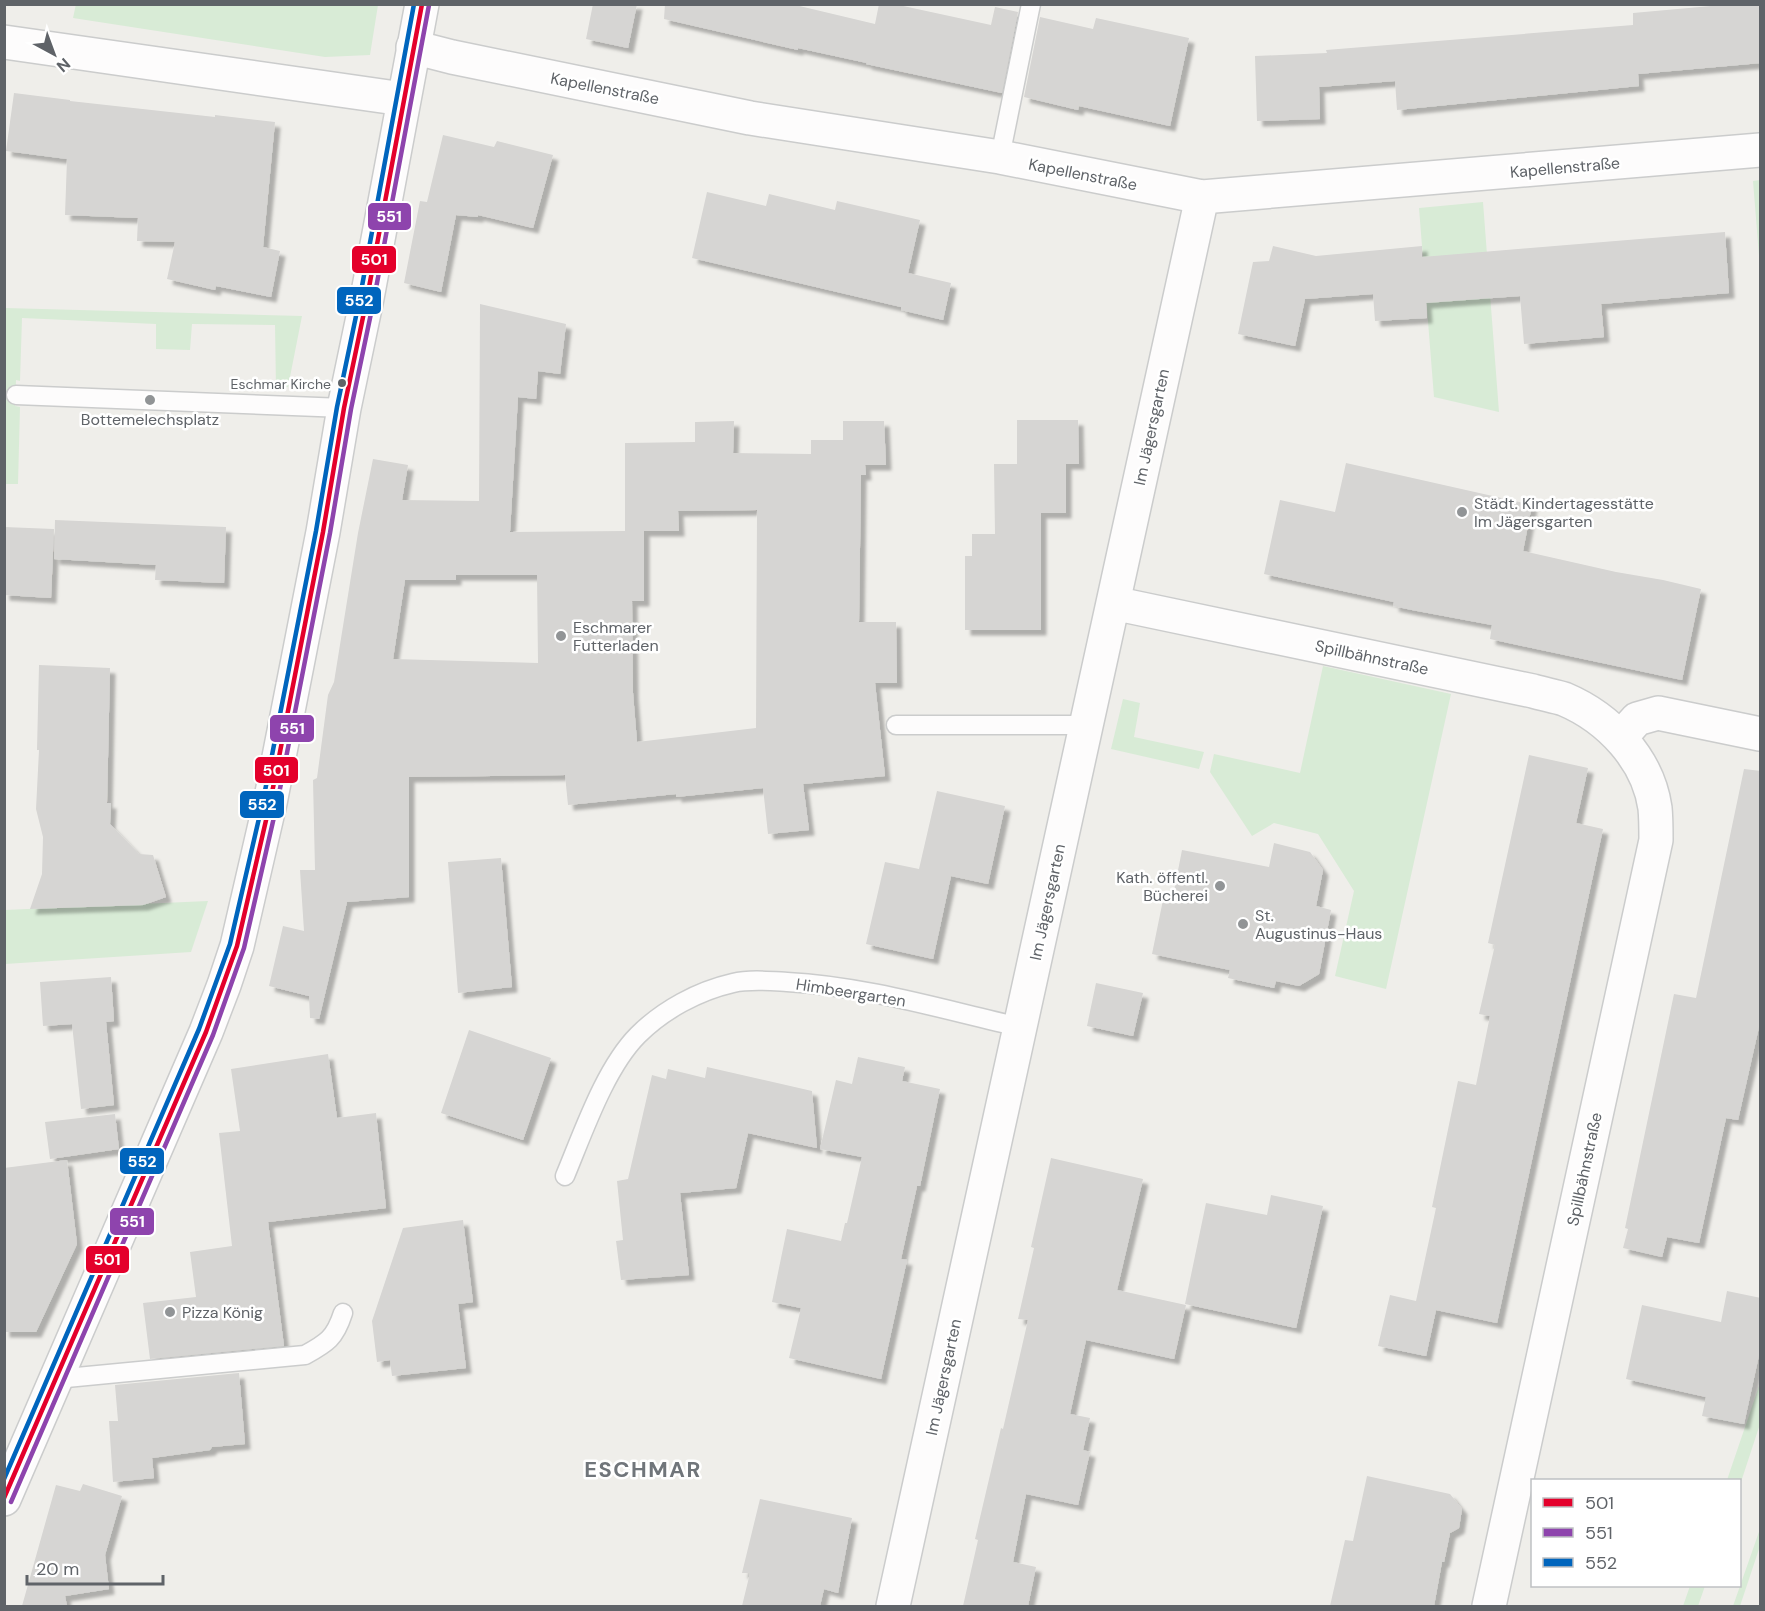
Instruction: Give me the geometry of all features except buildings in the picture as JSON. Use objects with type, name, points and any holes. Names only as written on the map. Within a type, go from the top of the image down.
[{"type":"street","points":[[4,1498],[206,1032],[237,946],[270,803],[422,4]]},
{"type":"street","points":[[4,42],[403,99]]},
{"type":"street","name":"Kapellenstraße","points":[[413,47],[750,118],[1000,157],[1202,197],[1761,150]]},
{"type":"street","name":"Im Jägersgarten","points":[[893,1606],[1202,197]]},
{"type":"street","name":"Spillbähnstraße","points":[[1113,603],[1563,699],[1587,711],[1620,738],[1642,767],[1655,807],[1656,840],[1489,1606]]},
{"type":"street","points":[[1620,738],[1637,719],[1658,713],[1761,735]]},
{"type":"lane","points":[[1000,157],[1031,4]]},
{"type":"lane","points":[[16,395],[344,408]]},
{"type":"lane","points":[[896,725],[1086,725]]},
{"type":"lane","name":"Himbeergarten","points":[[565,1176],[589,1118],[615,1065],[637,1035],[664,1013],[698,995],[734,983],[812,984],[884,996],[1020,1027]]},
{"type":"lane","points":[[56,1379],[305,1355],[324,1345],[338,1330],[343,1313]]},
{"type":"green space","points":[[76,4],[378,5],[370,55],[325,57],[73,18]]},
{"type":"green space","points":[[1760,180],[1760,268],[1753,181]]},
{"type":"green space","points":[[1483,202],[1499,412],[1434,397],[1419,208]]},
{"type":"green space","points":[[5,308],[302,316],[288,387],[276,388],[275,325],[192,324],[190,350],[156,349],[156,324],[22,318],[20,381],[16,380],[15,406],[20,407],[18,484],[5,484]]},
{"type":"green space","points":[[1323,666],[1451,694],[1386,989],[1335,976],[1354,891],[1318,834],[1274,823],[1252,836],[1210,772],[1214,754],[1300,773]]},
{"type":"green space","points":[[1123,699],[1140,703],[1134,737],[1204,752],[1199,769],[1111,749]]},
{"type":"green space","points":[[208,901],[191,952],[5,964],[5,910]]},
{"type":"green space","points":[[1760,1383],[1760,1424],[1741,1482],[1741,1479],[1727,1479]]},
{"type":"green space","points":[[1760,1529],[1760,1546],[1740,1606],[1733,1606]]},
{"type":"green space","points":[[1690,1587],[1705,1587],[1698,1606],[1683,1606]]},
{"type":"transit line","name":"552","points":[[4,1479],[199,1029],[230,944],[263,801],[316,531],[337,407],[360,297],[414,4]]},
{"type":"transit line","name":"501","points":[[4,1498],[206,1032],[237,946],[270,803],[422,4]]},
{"type":"transit line","name":"551","points":[[11,1502],[213,1035],[244,948],[277,804],[429,5]]},
{"type":"place","name":"Eschmar Kirche","points":[[342,383]]},
{"type":"place","name":"Bottemelechsplatz","points":[[150,400]]},
{"type":"place","name":"Städt. Kindertagesstätte Im Jägersgarten","points":[[1462,512]]},
{"type":"place","name":"Eschmarer Futterladen","points":[[561,636]]},
{"type":"place","name":"Kath. öffentl. Bücherei","points":[[1220,886]]},
{"type":"place","name":"St. Augustinus-Haus","points":[[1243,924]]},
{"type":"place","name":"Pizza König","points":[[170,1312]]},
{"type":"district","name":"ESCHMAR","points":[[643,1469]]}]
